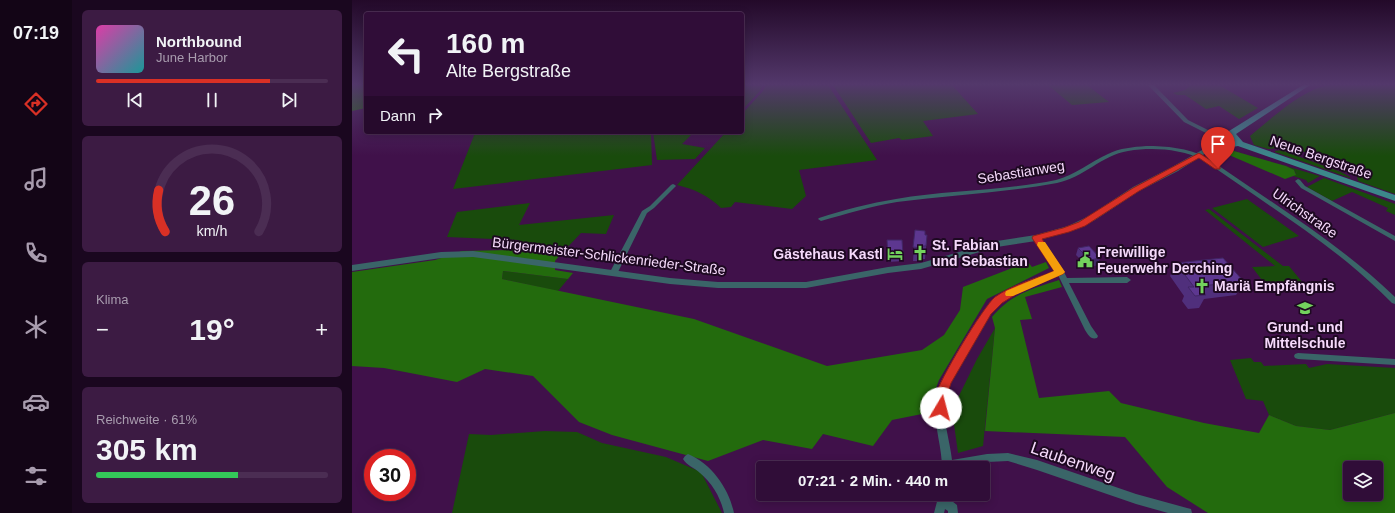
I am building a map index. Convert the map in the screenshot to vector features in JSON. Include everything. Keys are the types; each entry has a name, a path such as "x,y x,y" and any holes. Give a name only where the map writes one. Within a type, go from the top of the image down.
{"main road":[{"path":"1230,134 1268,109"},
{"path":"1218,143 1211,138 1212,134 1219,132 1230,134 1238,139 1238,144"},
{"name":"Neue Bergstraße","path":"1218,143 1229,145 1238,144 1395,198"}],"street":[{"path":"1174,109 1186,121 1212,134"},
{"name":"Bürgermeister-Schlickenrieder-Straße","path":"352,268 440,255 473,254 614,272 670,281 718,285 806,285 888,270 921,266 997,244 1036,238 1066,230 1082,224 1136,189 1218,143"},
{"name":"Sebastianweg","path":"821,219 906,199 1028,186 1067,179 1112,155 1127,149 1171,148 1199,155"},
{"name":"Ulrichstraße","path":"1199,155 1341,254 1394,299"},
{"name":"Ulrichstraße","path":"1298,181 1303,187 1395,239"},
{"path":"614,272 644,212 673,186"},
{"path":"1036,238 1060,272 1088,328 1094,336"},
{"path":"946,461 941,420 941,396 946,382 971,338 988,312 998,300 1014,291 1060,272"},
{"path":"1065,281 1128,280"},
{"path":"1298,356 1395,362"},
{"name":"Laubenweg","path":"974,461 987,458 1008,457 1037,465 1136,500 1187,513"},
{"path":"688,459 705,471 716,484 728,507 729,513"},
{"path":"940,513 943,501"},
{"path":"947,501 953,509 953,513"}],"green space":[{"path":"747,109 844,109 877,160 799,170 806,196 792,209 735,202 731,207 721,208 701,194 677,185 724,134 744,134 744,112"},
{"path":"849,109 973,109 978,114 923,121 933,136 902,140 899,138 871,143"},
{"path":"1224,109 1256,109 1239,119"},
{"path":"1283,109 1395,109 1395,194 1358,181 1357,176 1352,173 1352,169 1299,150 1280,148 1268,149 1254,145 1250,136"},
{"path":"475,134 651,134 652,165 453,189"},
{"path":"653,134 692,134 682,144 705,148 695,159 657,160"},
{"path":"1231,150 1268,161 1234,151 1219,152"},
{"path":"1281,150 1341,172 1350,178 1275,152"},
{"path":"1234,151 1286,166 1294,170 1296,175 1285,179 1222,152"},
{"path":"1286,166 1320,176 1308,183 1306,180 1293,176 1296,174 1294,170"},
{"path":"1324,178 1395,204 1395,215 1386,211 1388,208 1352,192 1332,201 1307,187"},
{"path":"1247,199 1299,236 1263,247 1212,208"},
{"path":"530,203 519,225 614,215 606,234 581,233 561,254 512,250 519,240 447,237 457,212"},
{"path":"1209,209 1283,266 1289,266 1303,283 1289,283 1290,288 1283,288 1278,284 1265,284 1252,267 1275,266 1205,210"},
{"path":"512,250 561,254 555,261 555,270 573,273 568,279 503,271 502,279 694,319 827,366 922,350 944,335 960,310 963,287 1028,262 1032,267 1046,262 1049,268 987,299 939,380 935,391 932,391 932,412 892,420 873,446 823,434 812,449 763,440 708,461 612,435 579,422 533,376 485,369 457,382 384,368 352,366 352,272 435,260 462,251"},
{"path":"503,271 568,279 558,291 502,279"},
{"path":"1059,280 1062,287 1025,297 1032,319 1020,320 1039,398 1109,391 1121,403 1204,423 1259,433 1269,415 1296,426 1330,430 1395,413 1395,513 1208,513 1167,487 1125,437 985,431 995,328 992,317 999,309 1014,298"},
{"path":"995,328 983,446 958,453 952,410 977,359"},
{"path":"1251,358 1254,362 1261,362 1264,366 1306,364 1309,368 1327,364 1395,368 1395,413 1330,430 1296,426 1269,415 1263,401 1246,399 1230,360"},
{"path":"545,431 577,432 602,443 666,457 701,472 722,513 452,513 469,434 491,435"}],"building":[{"path":"915,230 925,231 925,235 927,235 926,246 923,246 922,248 913,247"},
{"path":"887,240 902,240 903,255 888,255"},
{"path":"1089,246 1100,258 1090,260 1078,248"},
{"path":"1223,258 1244,282 1199,286 1206,295 1195,296 1188,287 1194,287 1176,263"}],"slow traffic":[{"path":"1010,294 1060,272 1041,245"}],"place":[{"name":"St. Fabian und Sebastian","path":"920,253"},
{"name":"Gästehaus Kastl","path":"895,254"},
{"name":"Freiwillige Feuerwehr Derching","path":"1085,260"},
{"name":"Mariä Empfängnis","path":"1202,286"},
{"name":"Grund- und Mittelschule","path":"1305,308"}],"route":[{"path":"941,408 941,396 946,382 971,338 988,312 998,300 1014,291 1060,272 1036,238 1082,224 1136,189 1199,155 1218,168"}]}
